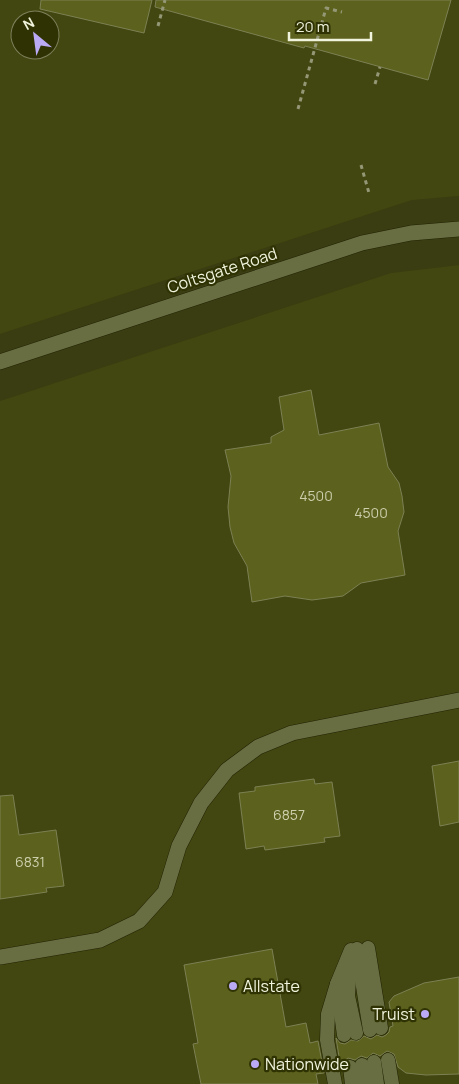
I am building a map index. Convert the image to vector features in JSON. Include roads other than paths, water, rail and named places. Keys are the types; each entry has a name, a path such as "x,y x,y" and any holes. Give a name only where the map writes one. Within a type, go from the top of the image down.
{"street":[{"name":"Coltsgate Road","path":"0,362 362,243 411,233 459,229"},
{"path":"0,957 100,940 139,921 164,892 178,846 201,803 227,770 258,747 292,733 459,700"}],"lane":[{"path":"335,1084 327,1040 328,1014 337,984 358,949"},
{"path":"358,949 348,996 362,1032"},
{"path":"358,949 362,1032"},
{"path":"337,984 362,1032"},
{"path":"352,1084 369,1064"},
{"path":"364,1084 369,1064"},
{"path":"369,1064 377,1084"},
{"path":"369,1064 392,1084"}],"place":[{"name":"Allstate","path":"233,986"},
{"name":"Truist","path":"425,1014"},
{"name":"Nationwide","path":"255,1064"}]}
